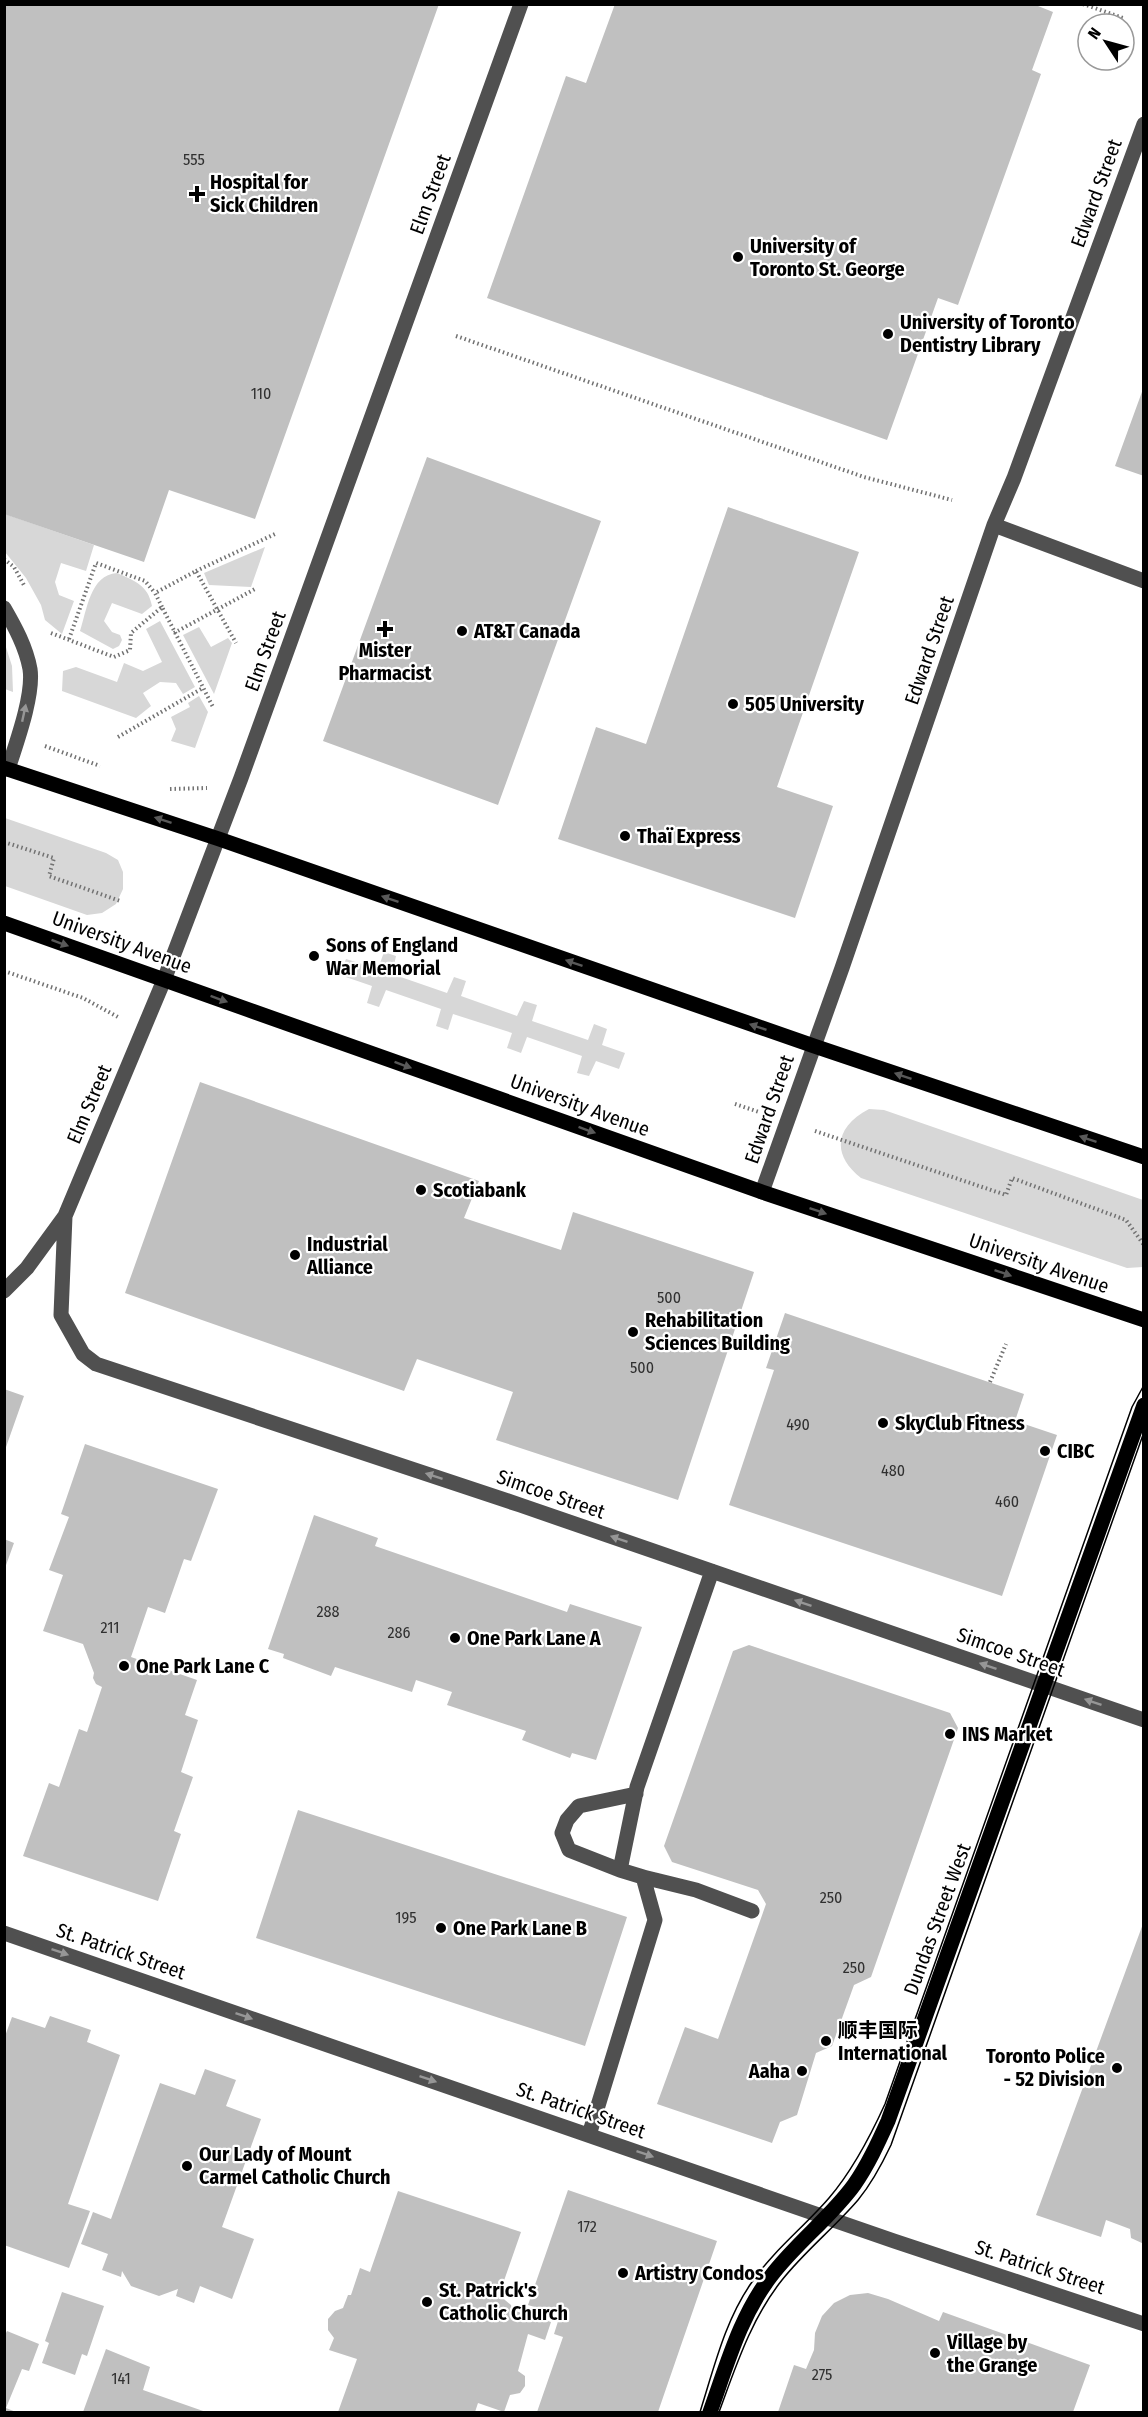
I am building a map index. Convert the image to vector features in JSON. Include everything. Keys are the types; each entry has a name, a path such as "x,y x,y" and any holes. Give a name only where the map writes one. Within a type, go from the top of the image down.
{"main road":[{"path":"6,768 1143,1157"},
{"name":"University Avenue","path":"4,923 762,1192 1143,1320"},
{"name":"Dundas Street West","path":"710,2412 749,2308 770,2276 844,2197 872,2157 888,2121 1143,1406"}],"street":[{"name":"Elm Street","path":"4,1291 27,1268 65,1216 164,980 219,839 521,4"},
{"name":"Edward Street","path":"762,1192 994,525 1014,478 1143,124"},
{"path":"994,525 1143,581"},
{"path":"4,608 18,633 30,670 26,710 6,768"},
{"name":"Simcoe Street","path":"65,1216 61,1315 83,1354 96,1364 712,1571 1143,1720"},
{"path":"621,1870 636,1794 712,1571"},
{"path":"636,1794 579,1806 567,1820 562,1833 569,1850 621,1870 696,1890 752,1911"},
{"path":"589,2135 655,1920 643,1877"},
{"name":"St. Patrick Street","path":"4,1933 1143,2324"}],"path":[{"path":"1083,4 1106,12"},
{"path":"456,336 864,477 952,500"},
{"path":"154,593 275,534"},
{"path":"69,639 96,563 145,581 162,607 213,707"},
{"path":"196,571 236,643"},
{"path":"174,633 255,589"},
{"path":"46,631 114,657 130,650 131,633 162,607"},
{"path":"118,737 203,687"},
{"path":"4,842 54,858 49,876 120,901"},
{"path":"4,971 83,998"},
{"path":"735,1104 1006,1195 1012,1178 1126,1220 1143,1245"},
{"path":"990,1382 1006,1344"}],"shaded area":[{"path":"5,514 94,545 86,571 61,563 55,582 59,595 74,601 62,634 45,620 41,605 26,578 5,552"},
{"path":"265,547 251,587 209,585 204,573"},
{"path":"117,573 144,588 152,606 142,614 112,603 104,621 112,632 120,635 122,640 119,646 113,649 80,631 95,587 108,575"},
{"path":"160,621 195,687 183,694 176,683 160,682 143,693 151,706 136,718 62,691 63,671 76,667 117,682 124,663 143,671 162,662 146,629"},
{"path":"199,627 211,647 228,638 232,643 214,694 183,635"},
{"path":"4,641 12,666 13,692 5,689"},
{"path":"199,696 208,712 195,748 171,741 176,729 171,717 190,707 188,703"},
{"path":"5,818 106,853 118,860 123,872 123,889 116,904 102,913 87,915 5,886"},
{"path":"384,952 396,956 392,974 447,993 454,977 466,981 461,996 517,1016 524,1001 537,1005 532,1021 588,1040 594,1024 607,1029 602,1045 625,1053 619,1069 596,1061 589,1076 577,1073 582,1056 527,1037 521,1053 507,1048 512,1033 453,1014 448,1030 436,1026 441,1009 386,990 379,1007 367,1003 372,986 340,975 346,959 378,969"},
{"path":"869,1109 884,1110 1143,1200 1143,1267 1127,1268 861,1178 845,1160 841,1150 841,1141 849,1124"}],"building":[{"name":"Hospital for Sick Children","path":"4,4 439,4 255,519 169,490 144,562 4,514"},
{"name":"University of Toronto St. George","path":"615,4 1033,4 1053,12 1032,70 1041,74 958,305 938,298 887,440 487,298 566,76 586,83"},
{"path":"1144,389 1144,476 1115,466"},
{"name":"AT&T Canada","path":"427,457 601,521 498,805 323,741"},
{"name":"505 University","path":"728,507 859,552 777,787 833,806 795,918 558,839 596,727 646,744"},
{"path":"200,1082 479,1181 464,1218 561,1250 573,1212 754,1272 678,1500 496,1440 513,1392 417,1359 404,1391 125,1293"},
{"path":"785,1313 1024,1394 1015,1421 1057,1435 1002,1596 729,1505 774,1370 766,1368"},
{"path":"4,1389 24,1396 5,1450 4,1450"},
{"name":"One Park Lane C","path":"85,1444 218,1489 191,1561 184,1559 165,1613 148,1607 131,1657 197,1680 185,1715 198,1720 181,1772 193,1777 174,1831 181,1834 158,1901 23,1856 49,1783 59,1787 79,1729 87,1732 102,1687 96,1684 93,1678 94,1673 83,1644 43,1631 63,1575 49,1570 69,1517 61,1514"},
{"name":"One Park Lane A","path":"314,1515 378,1538 375,1546 567,1612 570,1604 642,1627 596,1760 572,1753 570,1758 522,1740 526,1731 447,1705 452,1692 416,1680 412,1692 335,1667 331,1676 283,1658 284,1654 268,1649"},
{"path":"4,1539 14,1543 5,1568 4,1568"},
{"path":"749,1645 950,1713 958,1728 871,1977 854,1985 832,2046 816,2053 797,2115 780,2122 772,2143 657,2104 685,2027 718,2039 766,1904 758,1890 672,1862 664,1846 733,1651"},
{"name":"One Park Lane B","path":"298,1810 627,1917 585,2046 256,1938"},
{"name":"Toronto Police - 52 Division","path":"1144,1921 1144,2244 1131,2238 1130,2229 1106,2220 1101,2237 1036,2215"},
{"path":"50,2016 91,2030 87,2042 120,2055 68,2204 90,2211 69,2268 4,2245 4,2039 12,2017 45,2028"},
{"name":"Our Lady of Mount Carmel Catholic Church","path":"205,2069 236,2080 226,2106 261,2119 222,2227 254,2239 232,2299 200,2286 194,2303 176,2296 178,2289 159,2296 131,2286 122,2271 121,2277 102,2270 108,2254 81,2244 93,2212 111,2219 160,2083 195,2095"},
{"name":"Artistry Condos","path":"568,2190 717,2241 658,2412 537,2412 563,2337 554,2334 560,2315 528,2305"},
{"name":"St. Patrick's Catholic Church","path":"398,2191 521,2232 499,2295 511,2305 512,2310 551,2322 545,2340 528,2334 518,2371 525,2376 525,2386 520,2393 510,2395 504,2412 478,2403 475,2412 338,2412 357,2359 329,2350 334,2338 328,2330 328,2319 335,2311 343,2308 348,2295 351,2295 360,2268 370,2272"},
{"path":"62,2292 104,2306 87,2356 82,2354 75,2375 42,2363 49,2343 45,2341"},
{"name":"Village by the Grange","path":"868,2293 939,2321 943,2312 1090,2365 1073,2412 778,2412 794,2365 806,2369 814,2350 815,2333 822,2316 834,2303 850,2295"},
{"path":"7,2331 39,2344 29,2371 22,2369 6,2408 16,2412 4,2412 4,2337"},
{"path":"106,2349 150,2367 143,2390 206,2412 83,2412"}],"tram line":[{"path":"700,2412 727,2328 752,2282 770,2259 838,2187 860,2153 885,2104 1132,1407 1144,1385"},
{"path":"719,2412 745,2343 771,2295 791,2269 858,2200 868,2187 891,2145 1144,1432"}],"place":[{"name":"Hospital for Sick Children","path":"197,194"},
{"name":"University of Toronto St. George","path":"738,257"},
{"name":"University of Toronto Dentistry Library","path":"888,334"},
{"name":"Mister Pharmacist","path":"385,629"},
{"name":"AT&T Canada","path":"462,631"},
{"name":"505 University","path":"733,704"},
{"name":"Thaï Express","path":"625,836"},
{"name":"Sons of England War Memorial","path":"314,956"},
{"name":"Scotiabank","path":"421,1190"},
{"name":"Industrial Alliance","path":"295,1255"},
{"name":"Rehabilitation Sciences Building","path":"633,1332"},
{"name":"SkyClub Fitness","path":"883,1423"},
{"name":"CIBC","path":"1045,1451"},
{"name":"One Park Lane A","path":"455,1638"},
{"name":"One Park Lane C","path":"124,1666"},
{"name":"INS Market","path":"950,1734"},
{"name":"One Park Lane B","path":"441,1928"},
{"name":"顺丰国际 International","path":"826,2041"},
{"name":"Toronto Police - 52 Division","path":"1117,2068"},
{"name":"Aaha","path":"802,2071"},
{"name":"Our Lady of Mount Carmel Catholic Church","path":"187,2166"},
{"name":"Artistry Condos","path":"623,2273"},
{"name":"St. Patrick's Catholic Church","path":"427,2302"},
{"name":"Village by the Grange","path":"935,2353"}]}
